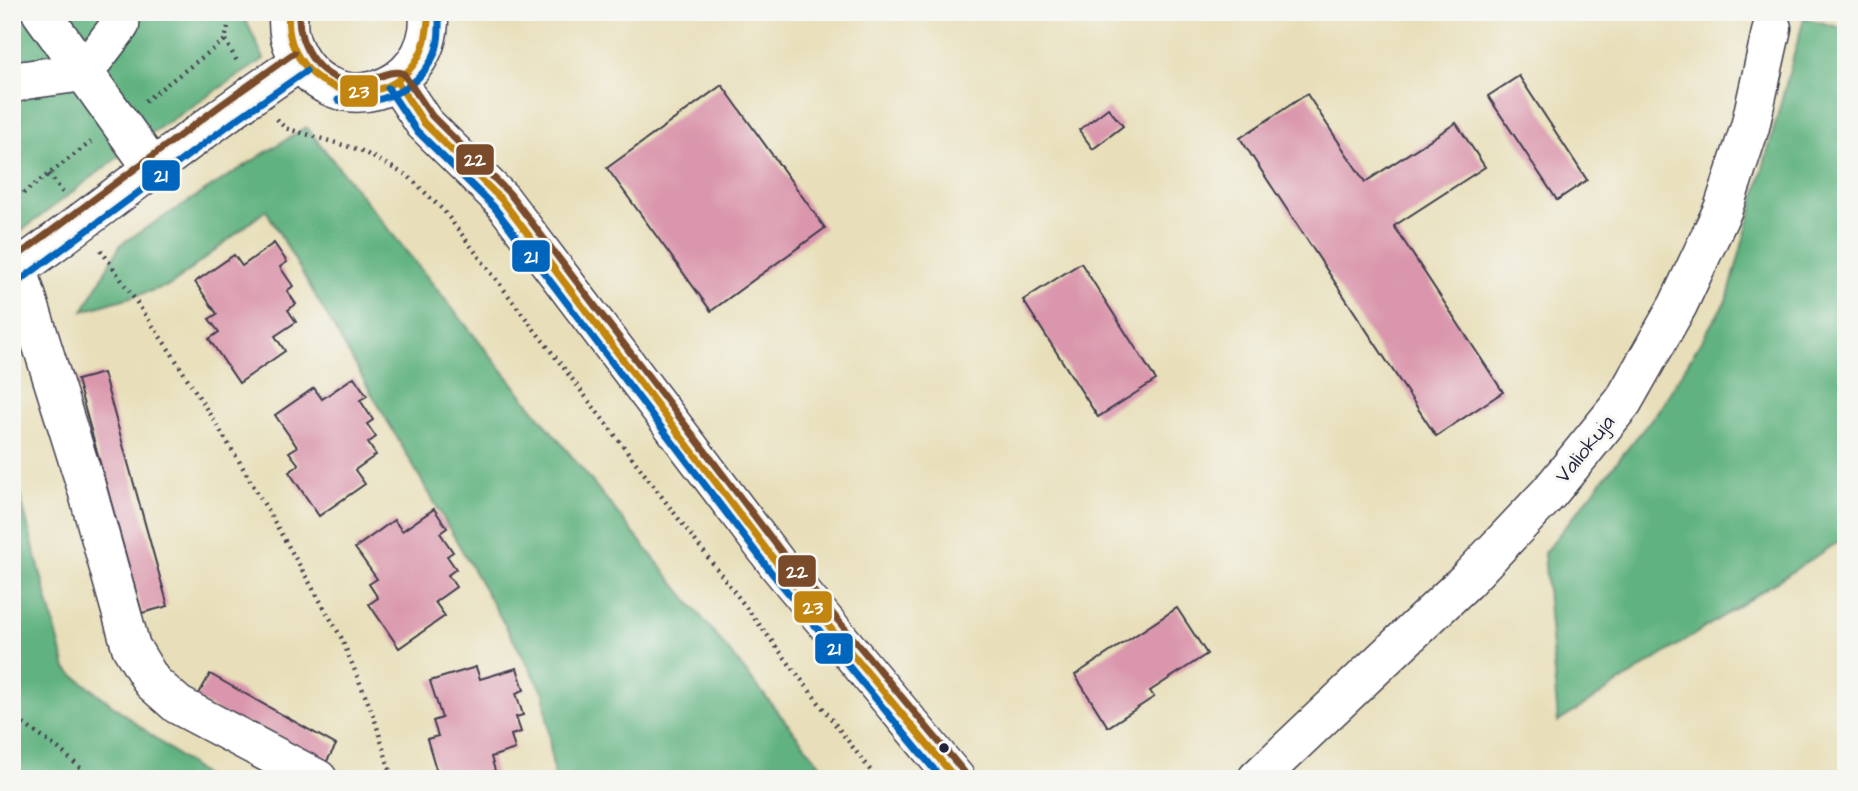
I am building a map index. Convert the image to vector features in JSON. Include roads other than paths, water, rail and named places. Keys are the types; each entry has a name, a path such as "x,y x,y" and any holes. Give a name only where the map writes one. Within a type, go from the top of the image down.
{"street":[{"path":"40,12 153,169"},
{"path":"12,84 84,72 120,25 121,12"},
{"path":"289,12 290,41 300,62 319,81 344,92 371,92 397,82 413,68 424,50 430,29 429,12"},
{"name":"Valiokuja","path":"1257,779 1466,581 1549,493 1623,402 1678,305 1723,209 1750,127 1772,27"},
{"path":"300,62 255,92 83,223 15,271 86,486 131,648 152,682 178,705 318,779"},
{"path":"397,82 424,123 502,200 779,566 956,779"}]}
